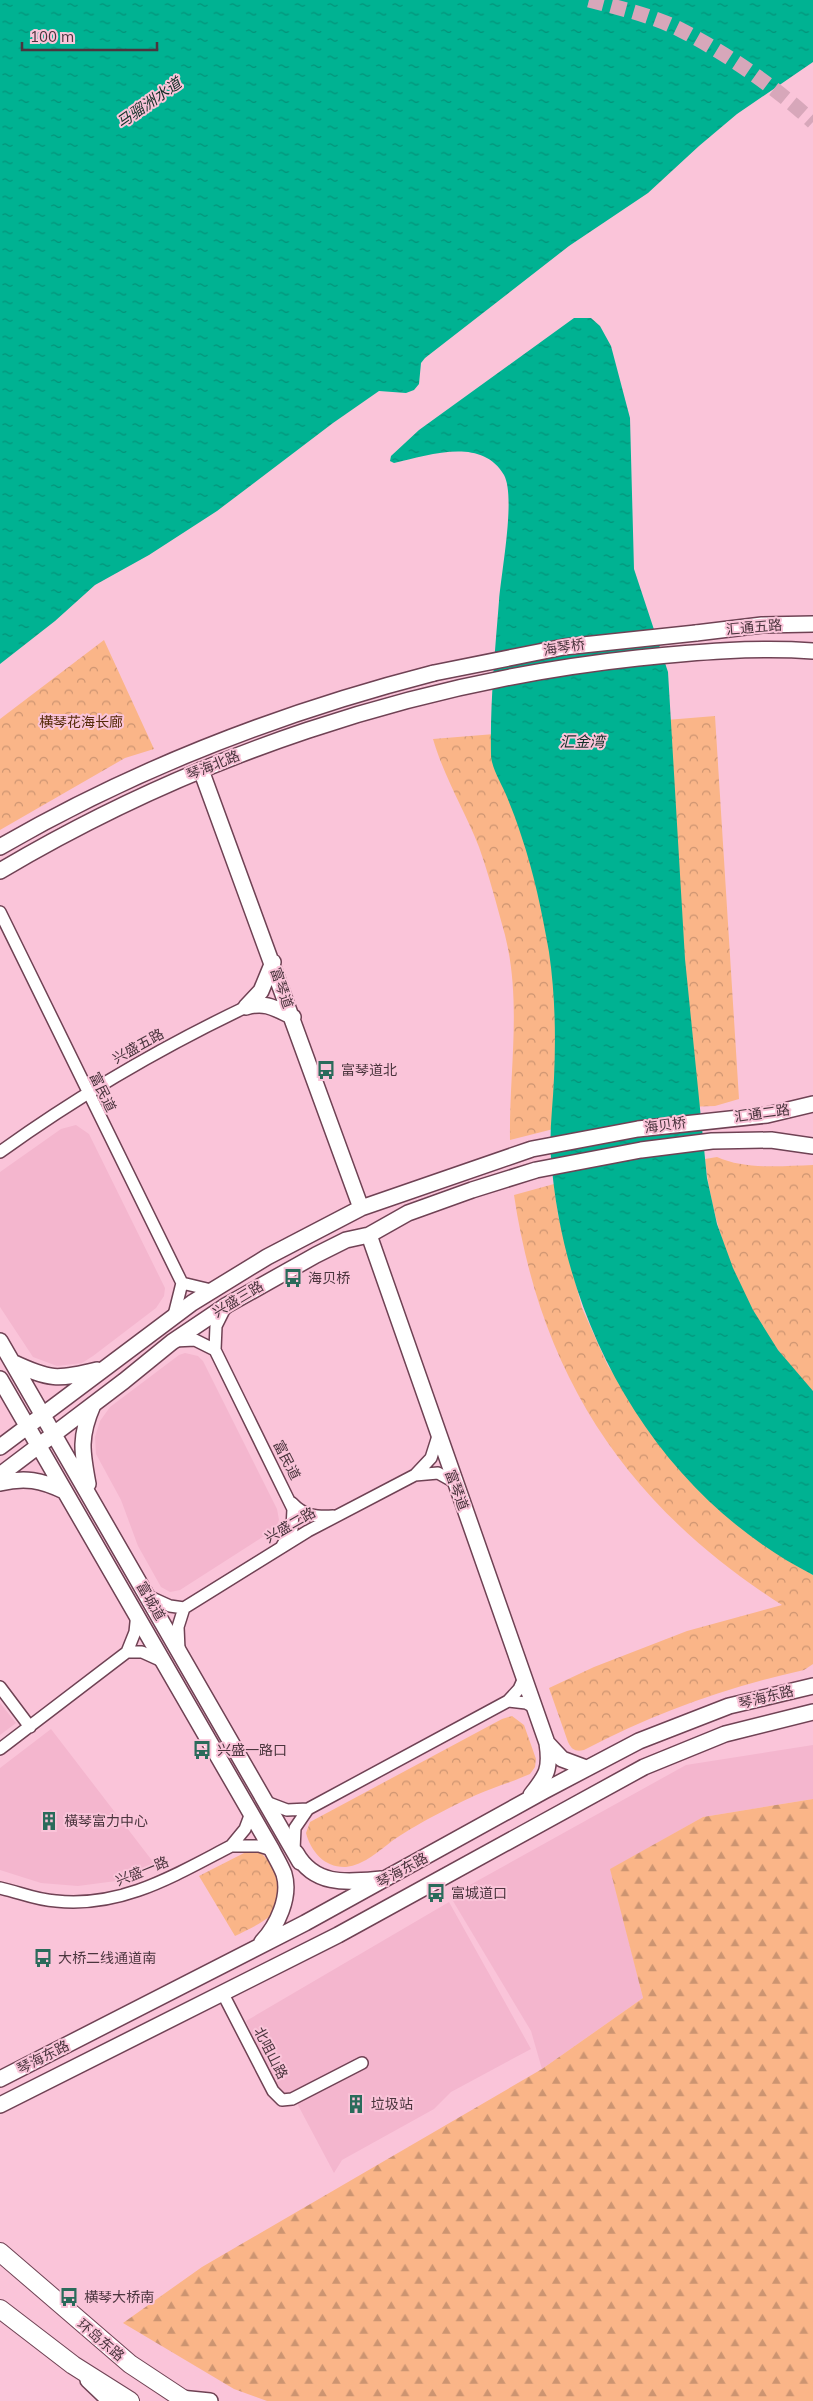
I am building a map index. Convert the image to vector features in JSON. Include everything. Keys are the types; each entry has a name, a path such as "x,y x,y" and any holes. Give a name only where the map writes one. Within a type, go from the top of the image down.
{"main road":[{"name":"环岛东路","path":"0,2252 130,2364 183,2400"},
{"path":"0,2309 73,2365 130,2401"}],"street":[{"name":"汇通五路","path":"696,633 762,625 813,624"},
{"name":"海琴桥","path":"434,672 564,647 696,633"},
{"name":"汇通五路","path":"697,653 752,650 813,652"},
{"name":"海琴桥","path":"439,692 567,667 697,653"},
{"name":"琴海北路","path":"0,847 91,798 194,751 330,702 434,672"},
{"name":"琴海北路","path":"1,873 93,820 202,770 319,726 439,692"},
{"name":"富琴道","path":"202,770 361,1208 372,1215 374,1220 374,1228 369,1235 547,1743"},
{"name":"富民道","path":"0,912 87,1093 182,1283"},
{"path":"246,1007 261,991 273,962"},
{"path":"246,1007 258,1004 270,1005 293,1017"},
{"name":"兴盛五路","path":"0,1152 87,1093 172,1044 246,1007"},
{"name":"汇通二路","path":"710,1120 767,1115 813,1104"},
{"name":"海贝桥","path":"532,1149 629,1130 710,1120"},
{"name":"汇通二路","path":"712,1140 771,1140 813,1146"},
{"name":"海贝桥","path":"536,1170 642,1150 712,1140"},
{"name":"兴盛三路","path":"0,1447 174,1315 211,1290 267,1257 361,1208 532,1149"},
{"name":"兴盛三路","path":"0,1474 94,1404 172,1342 227,1304 346,1240 369,1235 416,1210 536,1170"},
{"path":"174,1315 182,1283 211,1290"},
{"path":"172,1342 195,1340 215,1350 216,1326 227,1304"},
{"name":"富城道","path":"0,1341 297,1857"},
{"name":"富民道","path":"215,1350 292,1503 297,1509 312,1516 336,1516"},
{"path":"12,1362 39,1375 52,1378 66,1378 103,1369"},
{"name":"富城道","path":"0,1379 137,1613 272,1850 284,1875 285,1895 280,1912 272,1928 257,1947"},
{"path":"90,1496 81,1443 84,1426 94,1404"},
{"name":"兴盛二路","path":"184,1608 280,1548 336,1516 415,1475 431,1458 438,1436"},
{"name":"兴盛二路","path":"415,1475 438,1473 454,1482"},
{"path":"0,1483 31,1479 45,1482 64,1491"},
{"name":"富民道","path":"280,1548 293,1523 292,1503"},
{"path":"148,1596 170,1606 184,1608 178,1626 180,1652"},
{"path":"0,1749 127,1652 135,1632 137,1613"},
{"path":"127,1652 142,1652 164,1662"},
{"path":"266,1802 287,1810 308,1808 508,1701 519,1689 524,1678"},
{"path":"792,1690 813,1678"},
{"name":"琴海东路","path":"0,2079 257,1947 586,1768 683,1722 729,1706 813,1686"},
{"path":"0,1687 30,1727"},
{"path":"775,1694 782,1694 787,1697 790,1703 790,1710 781,1718"},
{"path":"508,1701 526,1703 534,1707"},
{"name":"琴海东路","path":"0,2105 338,1935 644,1767 725,1734 812,1711"},
{"path":"547,1743 562,1759 586,1768"},
{"path":"527,1800 548,1771 547,1743"},
{"path":"308,1808 295,1828 297,1857 315,1875 334,1882 385,1879"},
{"path":"231,1846 245,1828 250,1813"},
{"path":"231,1846 260,1846 272,1850"},
{"name":"兴盛一路","path":"0,1888 55,1901 85,1902 115,1898 158,1884 231,1846"},
{"name":"北咀山路","path":"222,1992 274,2091 282,2100 292,2099 362,2063"},
{"path":"73,2365 110,2401"},
{"path":"183,2400 210,2401"}],"shaded area":[{"path":"76,1125 89,1134 165,1288 164,1296 156,1308 93,1356 82,1363 57,1366 33,1357 0,1307 0,1172 61,1129"},
{"path":"185,1353 198,1356 203,1361 277,1509 279,1520 269,1533 180,1590 170,1592 161,1587 138,1546 121,1500 96,1454 95,1437 100,1421 110,1407 179,1355"},
{"path":"0,1703 16,1723 0,1735"},
{"name":"橫琴富力中心","path":"51,1729 157,1867 116,1881 78,1886 41,1883 0,1870 0,1768"},
{"path":"813,1745 813,1799 703,1817 611,1869 643,1998 542,2069 531,2031 450,1896 686,1765"},
{"path":"449,1902 531,2049 451,2092 434,2109 342,2160 334,2173 291,2092 281,2096 246,2021"}],"green space":[{"name":"横琴花海长廊","path":"104,640 154,749 125,758 0,830 0,719"},
{"path":"715,716 739,1099 715,1106 657,1108 577,1123 510,1140 514,1012 510,961 505,935 479,847 443,767 433,739"},
{"path":"717,1157 752,1166 813,1165 813,1391 791,1367 754,1313 727,1254 717,1222 705,1159"},
{"path":"554,1184 558,1215 582,1308 608,1366 702,1493 750,1535 813,1575 813,1664 804,1670 747,1684 691,1702 579,1751 573,1749 568,1742 549,1688 594,1667 687,1631 782,1605 727,1566 679,1525 636,1480 600,1431 570,1379 545,1322 527,1261 514,1195"},
{"path":"512,1716 524,1725 536,1759 535,1767 530,1774 444,1810 401,1835 359,1864 338,1867 325,1862 315,1852 306,1833 310,1822 502,1719"},
{"path":"813,1799 813,2401 267,2401 234,2389 123,2323 202,2267 542,2069 643,1998 610,1869 703,1817"},
{"path":"259,1851 275,1872 280,1889 280,1898 277,1906 268,1918 235,1936 199,1876 246,1852"}],"water":[{"name":"马骝洲水道","path":"0,0 813,0 813,62 737,114 648,193 569,246 425,358 421,363 419,384 414,390 406,393 379,391 333,423 217,511 149,555 95,585 55,621 0,664"},
{"name":"汇金湾","path":"574,318 591,318 600,326 611,346 630,418 634,569 668,672 685,959 707,1178 717,1224 733,1268 753,1310 778,1350 813,1391 813,1575 757,1541 708,1500 665,1453 628,1401 598,1344 575,1284 560,1222 551,1158 550,1138 555,1030 553,983 549,952 526,849 491,759 494,658 507,536 509,500 507,486 504,475 494,463 482,456 468,452 438,453 394,463 390,461 391,456 419,430"}],"tunnel":[{"path":"589,0 634,12 677,28 731,59 798,108 813,122"}],"place":[{"name":"富琴道北","path":"326,1070"},
{"name":"海贝桥","path":"293,1278"},
{"name":"兴盛一路口","path":"202,1750"},
{"name":"橫琴富力中心","path":"49,1821"},
{"name":"富城道口","path":"436,1893"},
{"name":"大桥二线通道南","path":"43,1958"},
{"name":"垃圾站","path":"356,2104"},
{"name":"横琴大桥南","path":"69,2297"}]}
